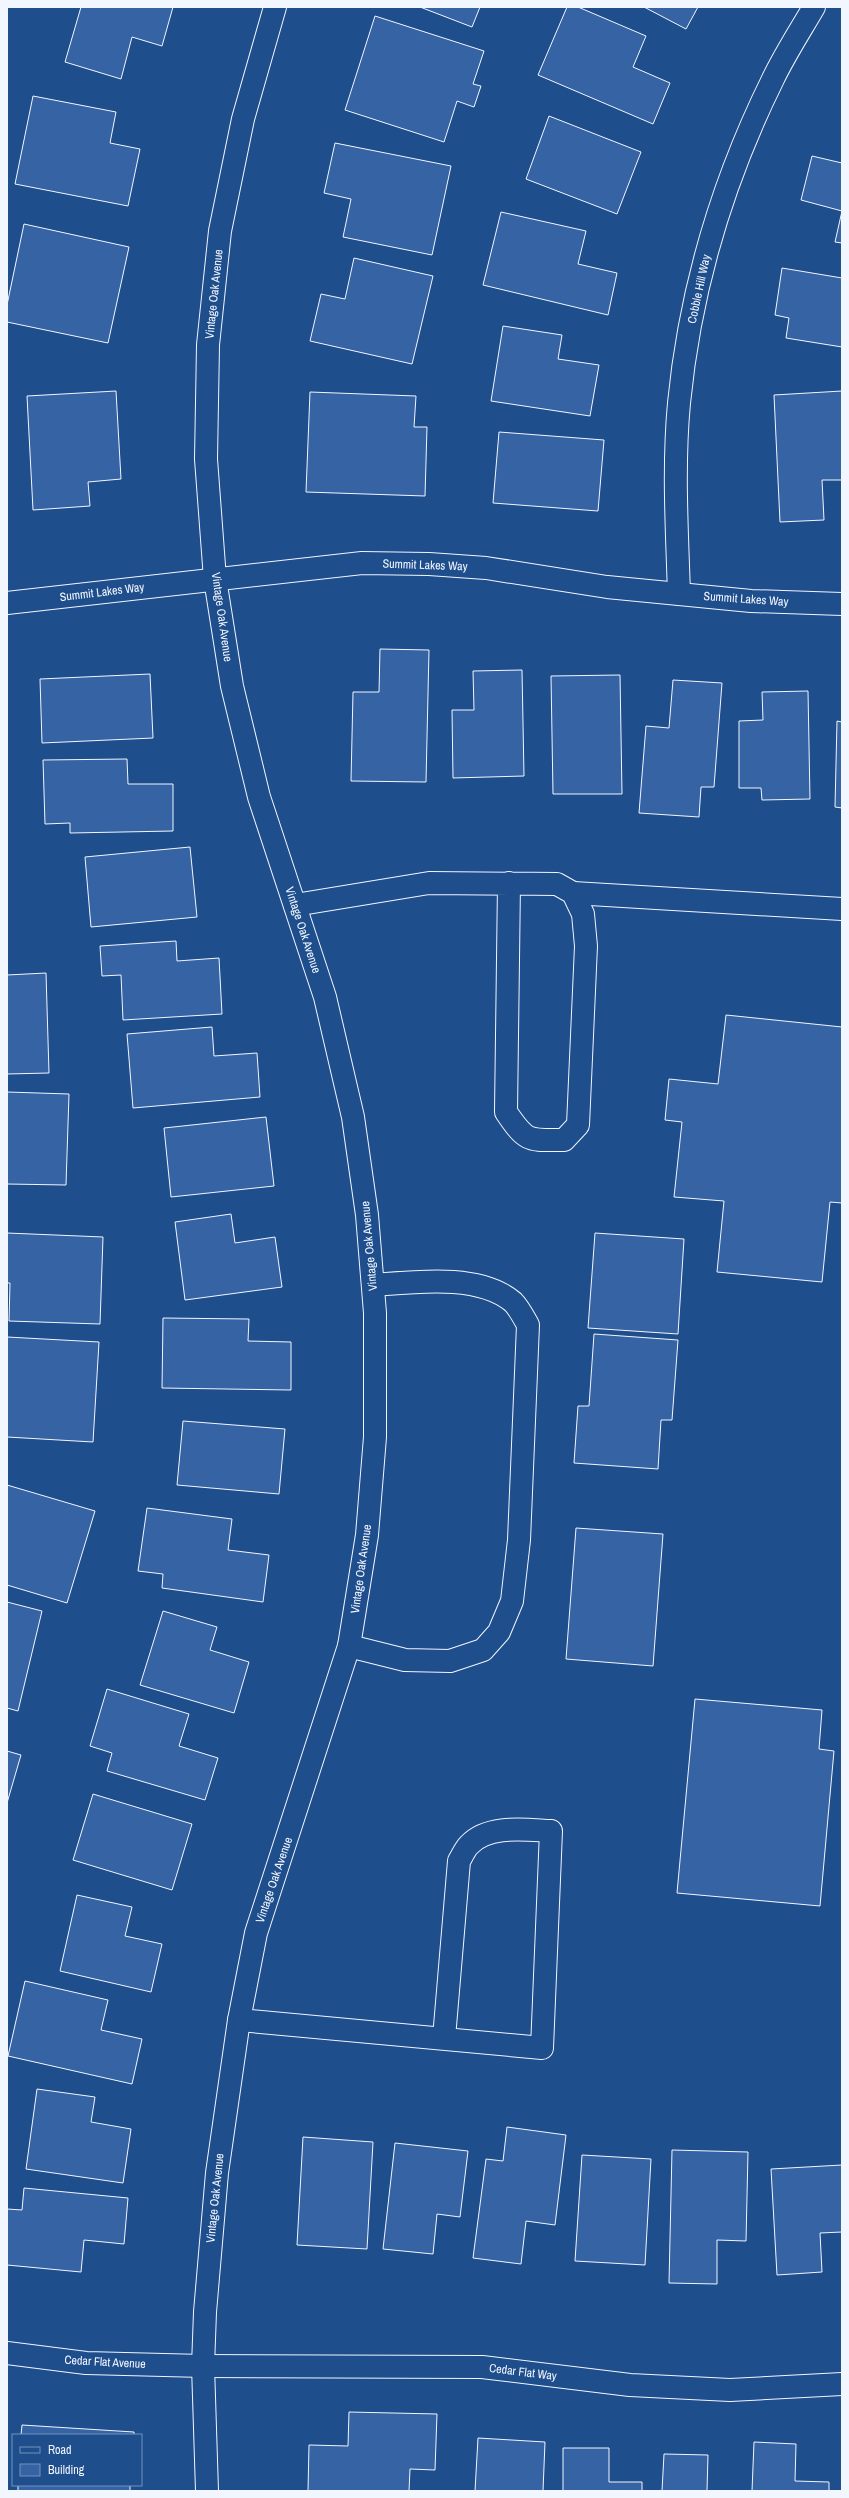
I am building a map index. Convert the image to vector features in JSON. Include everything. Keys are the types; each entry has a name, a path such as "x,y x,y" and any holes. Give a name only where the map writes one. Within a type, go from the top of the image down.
{"street":[{"name":"Vintage Oak Avenue","path":"207,2491 203,2366 205,2312 217,2173 239,2020 256,1933 349,1646 367,1535 375,1437 375,1313 367,1215 353,1116 325,997 259,797 237,708 215,579 206,460 208,345 220,231 243,119 275,7"},
{"name":"Cobble Hill Way","path":"679,594 676,481 680,403 693,311 711,236 736,162 773,78 814,7"},
{"name":"Summit Lakes Way","path":"7,603 362,563 429,564 486,568 607,587 751,601 842,604"},
{"path":"295,905 429,883 510,883 557,884 573,893 842,909"},
{"path":"510,883 506,1112 519,1131 530,1140 564,1140 578,1125 586,946 583,914 573,893"},
{"path":"349,1646 405,1660 450,1661 482,1650 499,1632 512,1601 519,1540 528,1325 513,1302 486,1288 440,1280 373,1285"},
{"path":"239,2020 542,2048 551,1831 512,1830 481,1837 470,1844 459,1861 444,2038"},
{"name":"Cedar Flat Avenue","path":"7,2353 86,2363 203,2366"},
{"name":"Cedar Flat Way","path":"203,2366 482,2367 630,2385 730,2390 842,2384"}],"building":[{"path":"81,7 173,7 162,46 132,37 121,79 65,62"},
{"path":"420,7 480,7 472,27"},
{"path":"567,7 578,7 646,36 633,67 670,83 653,124 538,75"},
{"path":"644,7 698,7 686,29"},
{"path":"375,16 484,51 473,84 481,86 474,107 457,101 444,142 345,110"},
{"path":"33,96 116,112 110,143 140,149 128,206 15,184"},
{"path":"549,116 641,152 617,214 526,179"},
{"path":"335,143 451,166 432,255 343,237 351,199 324,193"},
{"path":"812,156 842,163 842,211 801,200"},
{"path":"842,211 842,243 835,242"},
{"path":"501,212 586,231 578,264 617,273 608,315 483,285"},
{"path":"24,224 129,247 108,343 7,322 7,305"},
{"path":"354,258 433,276 412,364 310,341 321,294 345,299"},
{"path":"782,268 842,278 842,347 786,338 789,318 775,315"},
{"path":"503,326 562,335 558,359 599,365 590,416 491,401"},
{"path":"116,391 121,479 88,482 90,506 33,510 27,396"},
{"path":"842,391 842,480 822,480 824,520 780,522 774,395"},
{"path":"310,392 416,396 414,427 427,427 425,496 306,492"},
{"path":"499,432 604,440 598,511 493,503"},
{"path":"380,649 429,650 426,782 351,781 353,692 379,692"},
{"path":"522,670 524,776 453,778 452,710 474,710 473,671"},
{"path":"150,674 153,738 42,743 40,679"},
{"path":"620,675 622,794 553,794 551,676"},
{"path":"673,680 722,683 714,787 701,787 699,817 639,813 646,726 669,728"},
{"path":"808,691 810,799 762,800 761,788 739,788 739,721 763,720 762,692"},
{"path":"837,721 842,722 842,808 835,807"},
{"path":"127,759 128,784 173,784 173,831 70,833 70,823 45,824 43,760"},
{"path":"190,847 197,917 91,927 85,857"},
{"path":"176,941 177,961 219,958 222,1014 123,1020 121,975 102,976 100,946"},
{"path":"46,973 49,1073 7,1074 7,975"},
{"path":"726,1015 842,1027 842,1203 830,1202 822,1282 717,1272 724,1201 674,1197 682,1122 665,1120 669,1079 718,1084"},
{"path":"212,1027 214,1056 257,1053 260,1097 133,1108 127,1034"},
{"path":"7,1092 69,1094 66,1185 7,1184"},
{"path":"266,1117 274,1186 171,1197 164,1128"},
{"path":"231,1214 235,1243 275,1237 282,1287 185,1300 175,1222"},
{"path":"7,1233 103,1237 100,1324 9,1321 10,1283 7,1283"},
{"path":"595,1233 684,1239 678,1334 588,1328"},
{"path":"163,1318 249,1319 248,1341 291,1342 291,1390 162,1388"},
{"path":"594,1334 678,1340 672,1420 661,1420 658,1469 574,1463 578,1406 589,1406"},
{"path":"7,1337 99,1342 93,1442 7,1437"},
{"path":"183,1421 285,1429 279,1494 177,1485"},
{"path":"7,1485 95,1511 67,1603 7,1585"},
{"path":"147,1508 232,1519 228,1550 269,1555 263,1602 162,1588 163,1574 138,1571"},
{"path":"576,1528 663,1534 653,1666 566,1659"},
{"path":"7,1602 42,1611 18,1711 7,1708"},
{"path":"163,1611 217,1627 210,1650 249,1662 234,1713 140,1685"},
{"path":"107,1689 189,1714 179,1746 218,1758 205,1800 107,1771 112,1753 90,1746"},
{"path":"695,1699 822,1710 819,1749 834,1751 820,1906 677,1893"},
{"path":"7,1751 21,1755 7,1803"},
{"path":"93,1794 192,1824 172,1890 73,1860"},
{"path":"77,1895 132,1907 125,1936 162,1944 151,1992 60,1971"},
{"path":"25,1981 108,2000 101,2030 142,2039 132,2084 8,2056"},
{"path":"37,2089 95,2097 91,2122 131,2129 123,2183 26,2169"},
{"path":"507,2127 566,2135 555,2225 526,2221 521,2264 473,2258 486,2159 503,2161"},
{"path":"303,2137 373,2142 367,2249 297,2245"},
{"path":"395,2143 468,2151 460,2217 437,2214 433,2254 383,2249"},
{"path":"672,2150 748,2152 746,2241 717,2240 717,2284 669,2283"},
{"path":"582,2155 651,2159 645,2265 575,2261"},
{"path":"842,2165 842,2232 820,2233 822,2272 777,2275 771,2169"},
{"path":"24,2188 128,2198 124,2244 84,2240 81,2272 7,2265 7,2209 22,2210"},
{"path":"349,2412 437,2414 435,2470 410,2469 409,2491 308,2491 309,2445 348,2446"},
{"path":"22,2425 134,2432 134,2434 21,2434"},
{"path":"478,2438 545,2442 543,2491 475,2491"},
{"path":"754,2442 796,2444 795,2481 829,2482 829,2491 752,2491"},
{"path":"563,2448 609,2448 609,2482 642,2482 642,2491 563,2491"},
{"path":"664,2454 708,2455 707,2491 662,2491"},
{"path":"18,2486 130,2486 130,2491 18,2491"}]}
